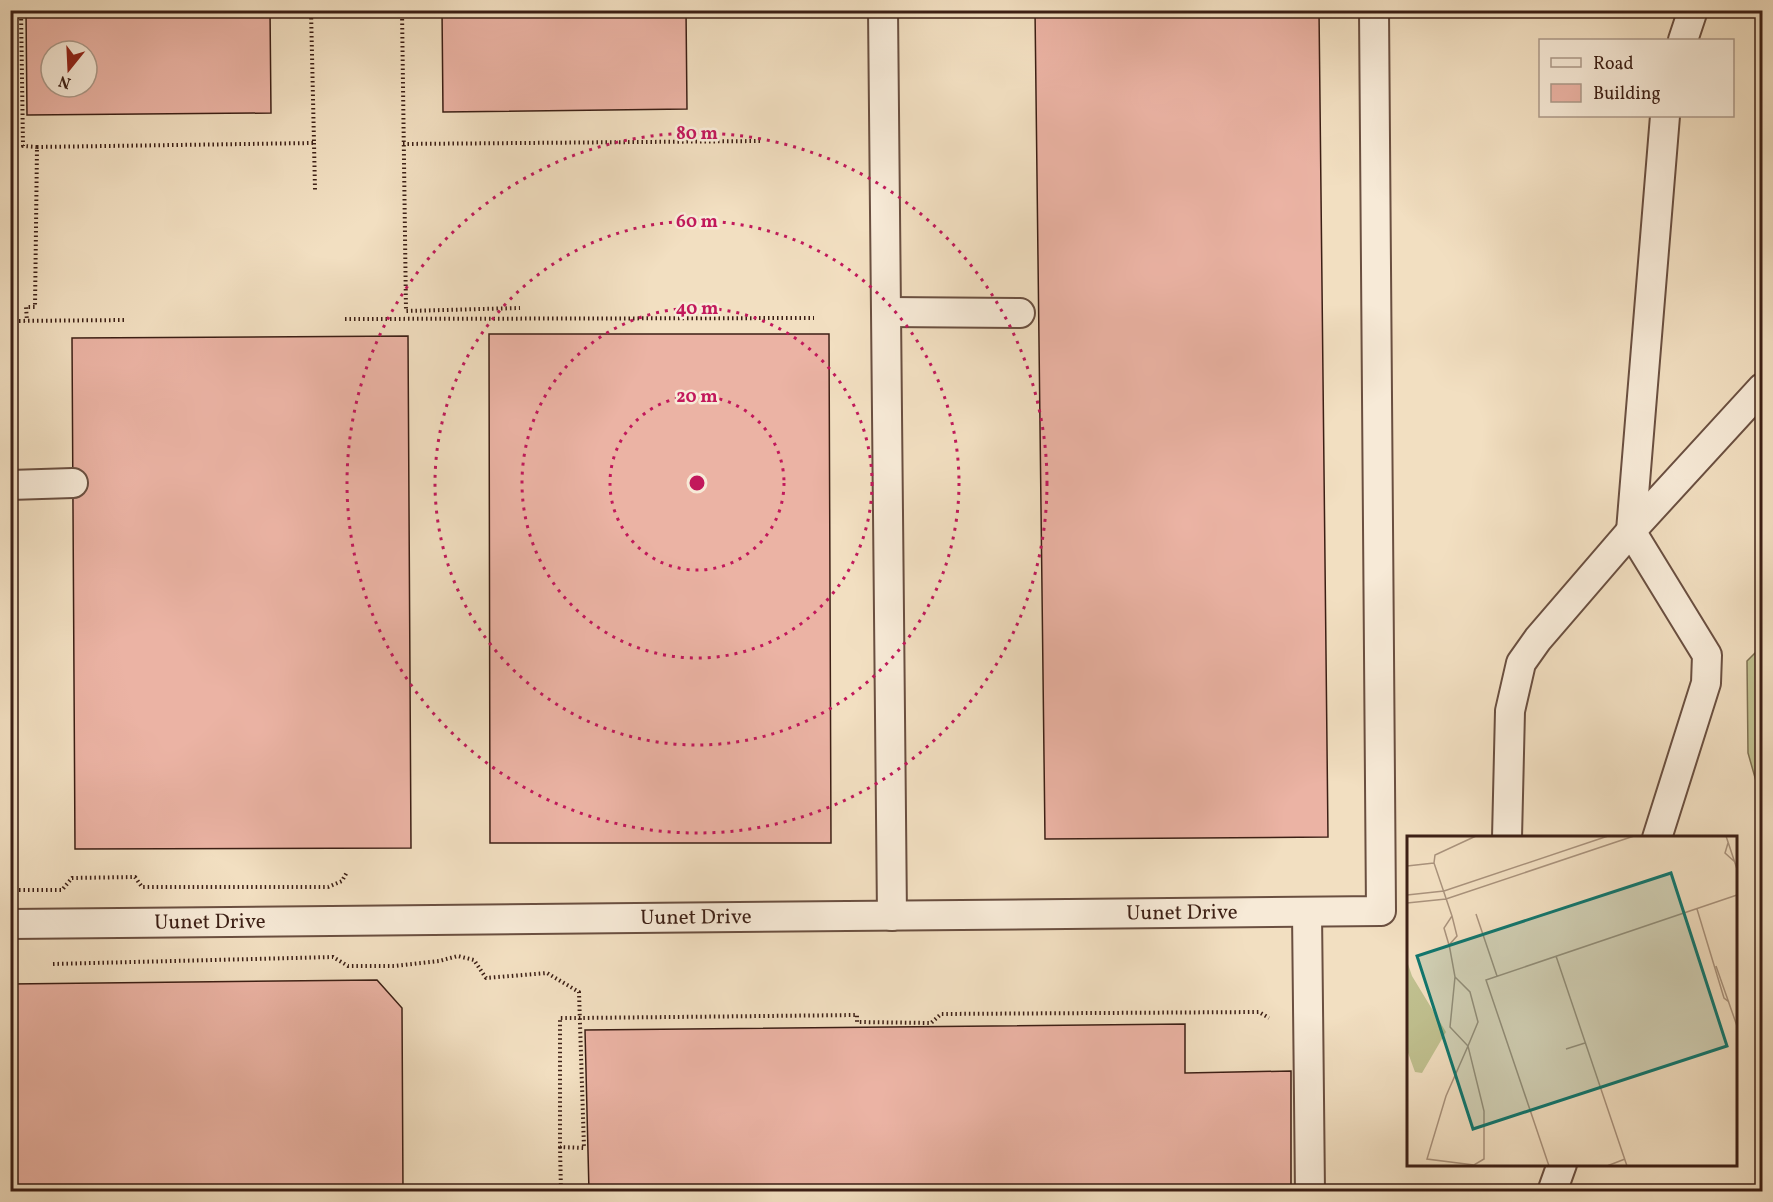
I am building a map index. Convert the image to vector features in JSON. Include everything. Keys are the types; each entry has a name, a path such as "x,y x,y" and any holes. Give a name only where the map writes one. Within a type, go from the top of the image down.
{"street":[{"path":"883,10 892,916"},
{"name":"Uunet Drive","path":"10,924 1381,910 1374,10"},
{"path":"1683,39 1693,10"},
{"path":"1657,836 1706,683 1707,655 1631,531 1665,117"},
{"path":"887,312 1020,313"},
{"path":"1507,836 1510,711 1521,663 1538,639 1631,531 1762,388"},
{"path":"10,485 73,483"},
{"path":"1307,912 1310,1191"},
{"path":"1552,1191 1561,1166"}],"path":[{"path":"21,10 23,146 314,143"},
{"path":"311,10 315,190"},
{"path":"402,10 406,311 517,308 515,319"},
{"path":"403,144 760,141"},
{"path":"27,321 26,307 35,307 37,147"},
{"path":"345,319 814,318"},
{"path":"10,321 124,320"},
{"path":"10,890 62,890 72,878 135,877 142,886 328,887 342,881 347,872"},
{"path":"53,964 333,957 348,966 394,966 439,961 458,956 474,960 486,978 547,973 579,992 584,1148 560,1147"},
{"path":"561,1191 560,1018 857,1015 857,1022 930,1023 941,1014 1259,1012 1269,1018"}],"green space":[{"path":"1762,646 1762,802 1748,753 1747,661"}],"building":[{"path":"26,10 270,10 271,113 27,115"},
{"path":"442,10 686,10 687,109 443,112"},
{"path":"1035,10 1319,10 1328,837 1045,839"},
{"path":"489,334 829,334 831,843 490,843"},
{"path":"408,336 411,848 75,849 72,338"},
{"path":"377,980 402,1008 403,1192 10,1192 10,984"},
{"path":"1185,1024 1185,1073 1291,1071 1291,1192 589,1192 585,1030"}]}
